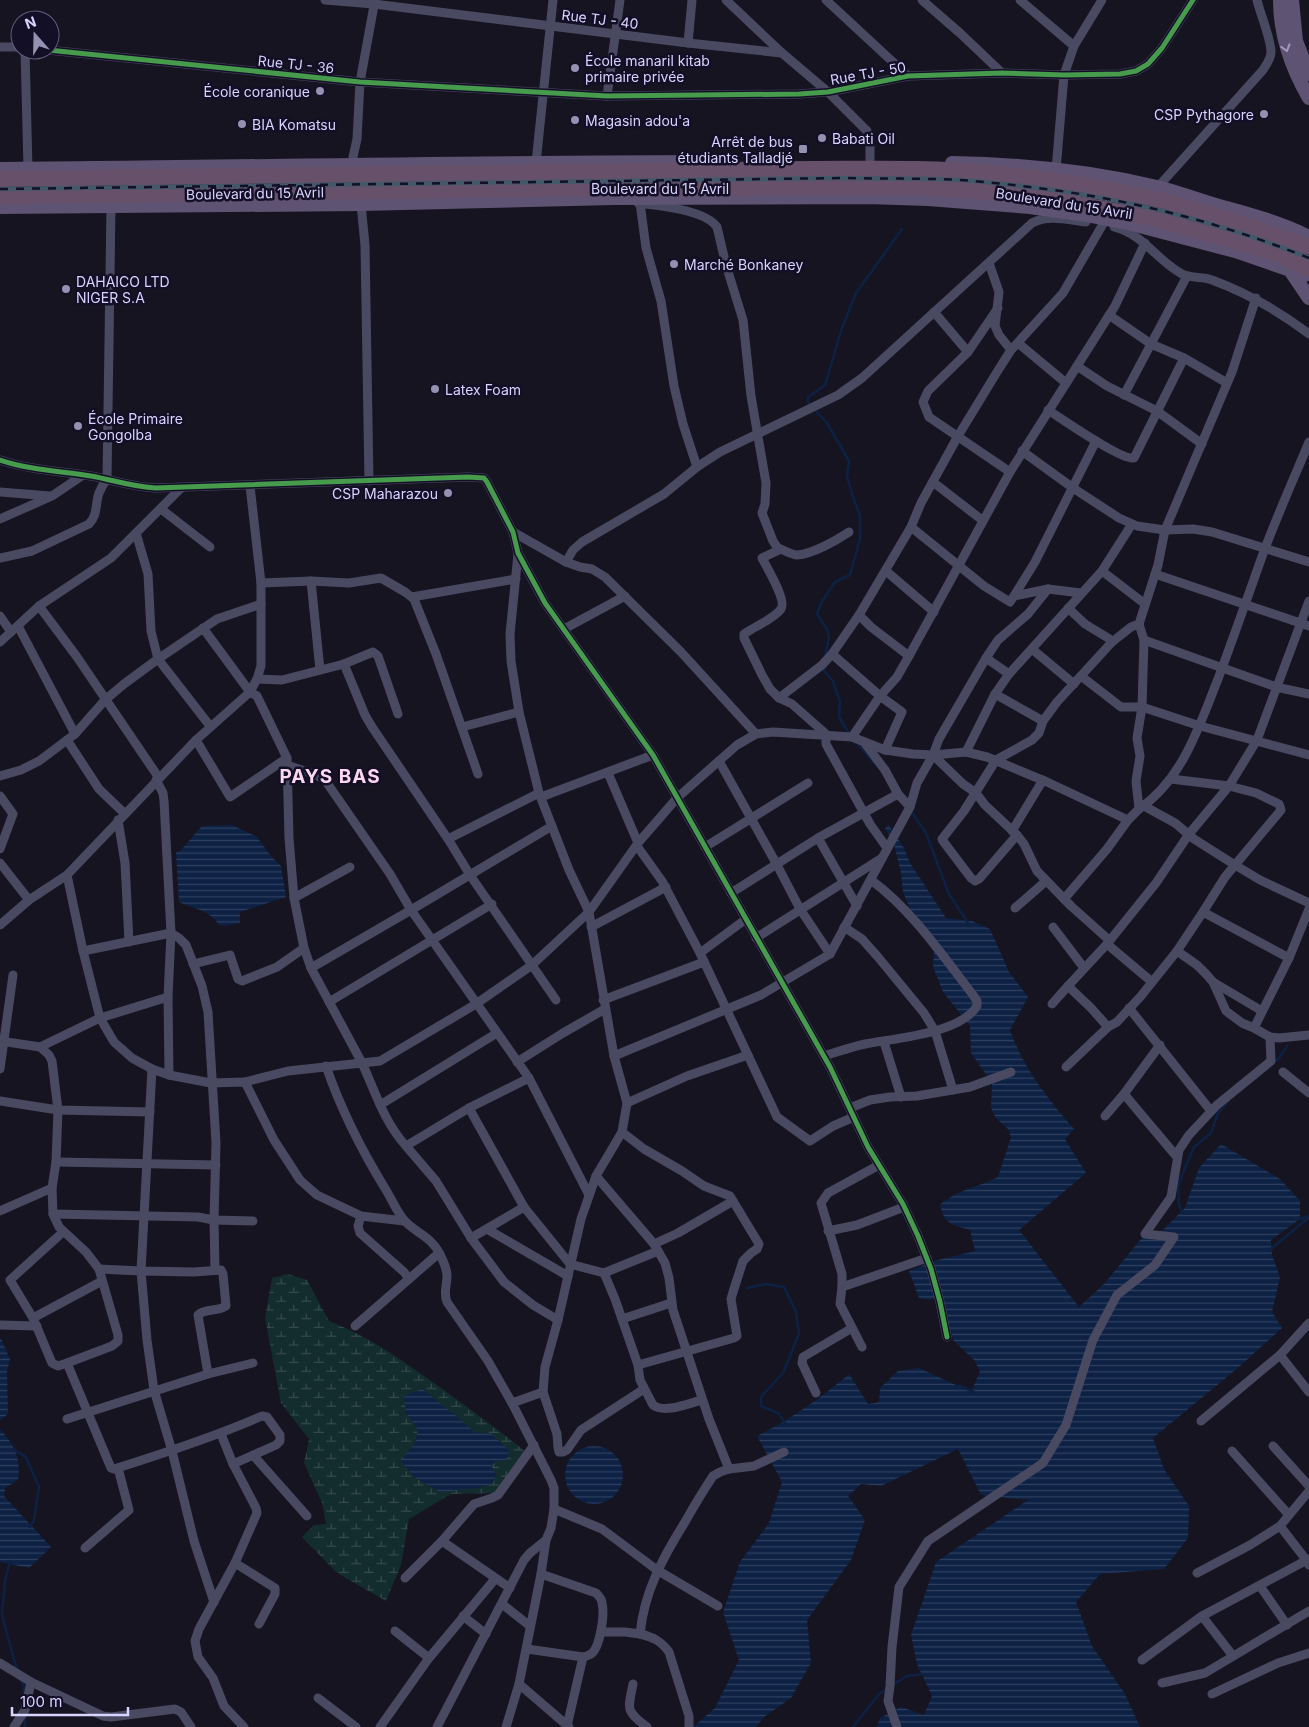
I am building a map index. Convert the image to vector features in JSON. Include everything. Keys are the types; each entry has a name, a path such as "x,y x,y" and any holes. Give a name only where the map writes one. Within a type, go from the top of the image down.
{"highway":[{"name":"Boulevard du 15 Avril","path":"0,179 800,169 988,173 1054,180 1147,197 1209,213 1309,247"},
{"name":"Boulevard du 15 Avril","path":"0,196 603,188 914,187 1043,197 1152,218 1256,247 1280,255 1309,269"}],"main road":[{"path":"1280,0 1280,20 1285,45 1298,80 1309,98"},
{"path":"1292,0 1296,41 1309,74"},
{"name":"Boulevard du 15 Avril","path":"0,169 870,161 990,164 1056,170 1112,178 1158,188 1241,212 1309,237"},
{"name":"Boulevard du 15 Avril","path":"0,207 362,204 614,198 868,197 938,199 1086,214 1235,251 1309,277"},
{"name":"Boulevard du 15 Avril","path":"1289,270 1309,284"},
{"path":"1289,270 1309,298"}],"street":[{"name":"Rue TJ - 40","path":"325,0 374,2 550,27 782,53"},
{"path":"536,163 553,0"},
{"path":"607,96 620,0"},
{"path":"688,43 692,0"},
{"path":"726,0 782,53 828,92 867,131 870,142 870,161"},
{"path":"826,0 908,76"},
{"path":"922,0 962,34 1002,73"},
{"path":"1020,0 1074,46"},
{"path":"1056,170 1064,75 1074,46 1102,0"},
{"name":"Rue TJ - 50","path":"542,92 607,96 723,96 828,92 908,76 1002,73 1120,74 1136,71 1148,64 1162,48 1193,0"},
{"path":"1158,188 1268,62 1271,52 1257,0"},
{"path":"354,165 353,157 357,139 360,82 374,2"},
{"name":"Rue TJ - 36","path":"60,51 360,82 542,92"},
{"path":"25,60 28,169"},
{"path":"614,198 621,201 671,208 698,215 714,223 717,227 726,265 743,320 757,433 766,483 765,504 762,512 773,541 778,548 796,555 811,551 849,532"},
{"path":"640,203 646,248 663,308 674,386 697,467"},
{"path":"362,204 365,245 369,481"},
{"path":"0,558 32,550 89,524 96,514 99,492 107,479 111,206"},
{"path":"566,562 573,550 582,542 664,494 697,467 735,444 838,396 862,378 1037,220 1051,218 1103,224 1127,230 1172,267 1187,276 1210,278 1256,298 1309,334"},
{"path":"779,698 817,670 832,654 859,615 911,527 921,503 958,436 1014,347 1063,293 1103,224"},
{"path":"852,737 909,656 982,520 1022,451 1109,314 1145,243"},
{"path":"989,263 999,292 996,331 1014,347 1066,383"},
{"path":"1124,395 1187,276"},
{"path":"1141,808 1136,786 1140,756 1137,738 1142,707 1144,640 1139,624 1155,574 1166,530 1227,384 1256,298"},
{"path":"998,308 968,352 928,391 923,402 929,417 1010,472"},
{"path":"934,312 968,352"},
{"path":"1109,314 1151,344 1184,358 1227,384"},
{"path":"1048,410 1126,458 1134,458 1140,450 1184,358"},
{"path":"1077,366 1124,395 1157,411 1202,444"},
{"path":"911,527 984,586 1010,602 1035,562 1096,441"},
{"path":"1064,899 1108,849 1128,820 1171,779 1194,739 1222,668 1265,548 1309,442"},
{"path":"1022,451 1073,488 1119,518 1132,524 1151,529 1193,529 1212,532 1309,562"},
{"path":"0,460 23,467 107,479 132,486 182,488 468,477 484,478 513,532 518,554 545,603 653,755 824,1056 868,1147 904,1207 927,1258 940,1302 947,1337"},
{"path":"0,519 52,496 83,475"},
{"path":"933,482 982,520"},
{"path":"0,925 29,900 67,875 121,816 210,726 250,692 261,666 261,604 250,486"},
{"path":"0,642 40,606 103,565 182,488"},
{"path":"0,492 52,496"},
{"path":"160,509 210,547"},
{"path":"966,752 995,694 1009,674 1102,571 1132,524"},
{"path":"513,532 566,562 580,567 592,568 605,577 681,652 756,734"},
{"path":"136,533 148,574 151,630 158,659 210,726"},
{"path":"778,548 776,552 762,558 781,595 782,607 776,614 747,632 744,636 770,689 779,698 792,704 826,734 826,744 875,832 887,848"},
{"path":"518,554 510,634 519,712 540,795 572,878 589,912 614,1056 627,1103 622,1132 596,1176 577,1231 558,1320 545,1367 543,1392 557,1434 560,1452 567,1450 581,1430 644,1389"},
{"path":"886,571 934,612"},
{"path":"1102,571 1145,604"},
{"path":"1155,574 1305,625"},
{"path":"260,583 311,581 349,583 381,578 412,597 436,654 478,774"},
{"path":"412,597 516,579"},
{"path":"311,581 320,670"},
{"path":"1014,596 1048,589 1081,593"},
{"path":"614,1056 761,995 830,954 910,807 917,783 933,756 939,740 986,658 998,640 1021,622 1048,589"},
{"path":"564,629 625,596"},
{"path":"1052,1004 1108,942 1156,883 1189,834 1229,786 1257,740 1276,687 1305,625 1309,601"},
{"path":"0,776 30,766 67,740 75,734 105,700 158,659 203,628 224,616 261,604"},
{"path":"40,606 158,779 163,793 171,933 168,997 169,1075"},
{"path":"1068,608 1085,624 1112,642"},
{"path":"859,615 871,627 909,656"},
{"path":"0,616 14,629 75,734"},
{"path":"1042,780 1014,833 979,879 973,881 945,846 942,839 957,821 996,760 1032,740 1039,733 1043,721 1057,702 1112,642 1131,627 1139,624"},
{"path":"203,628 250,692 259,699 287,762 289,838 294,898 304,948 311,968 362,1063 380,1105 392,1128 436,1182 471,1238 504,1282 512,1290 558,1320"},
{"path":"1144,640 1276,687 1309,694"},
{"path":"1032,649 1074,684"},
{"path":"257,679 282,680 344,664 376,652 398,714"},
{"path":"832,654 902,713 885,750"},
{"path":"986,658 1009,674"},
{"path":"344,664 372,727 556,1000"},
{"path":"1081,676 1121,707 1142,707 1200,726 1257,740 1309,756"},
{"path":"995,694 1043,721"},
{"path":"462,727 519,712"},
{"path":"67,875 100,1018 114,1042 132,1058 152,1069 169,1075 211,1083 245,1082 288,1071 380,1062 476,1004 532,964 589,912 637,845 677,798 737,745 756,734 772,732 852,737 885,750 933,756 966,752 996,760 1128,820"},
{"path":"67,740 99,789 121,816 129,942"},
{"path":"196,740 230,797 287,762"},
{"path":"864,742 885,770 898,794 910,807"},
{"path":"448,839 540,795 653,755"},
{"path":"933,756 963,784 976,793 985,805 1024,844 1037,871 1046,881 1152,982"},
{"path":"718,761 751,817 800,909 830,954"},
{"path":"287,762 325,780 390,874 432,941 529,1078 589,1195"},
{"path":"608,772 637,845 666,887 702,957 776,1117 810,1141 833,1126 854,1117"},
{"path":"1066,1067 1108,1027 1117,1022 1152,982 1177,951 1222,882 1281,810 1279,804 1256,793 1229,786 1171,779"},
{"path":"705,846 808,783"},
{"path":"731,893 818,838 898,794"},
{"path":"0,796 13,814 0,849"},
{"path":"1141,808 1175,823 1260,880 1309,903"},
{"path":"311,968 552,826"},
{"path":"818,838 857,906"},
{"path":"756,938 882,858"},
{"path":"0,863 29,900"},
{"path":"294,898 350,867"},
{"path":"824,1056 866,1044 935,1031 967,1016 976,1008 977,1000 930,940 887,891 871,880"},
{"path":"1015,908 1046,881"},
{"path":"591,927 666,887"},
{"path":"329,1002 492,904"},
{"path":"1254,1028 1289,958 1309,909"},
{"path":"1203,912 1289,958"},
{"path":"517,1062 604,1004 702,957 746,919"},
{"path":"844,927 862,940 878,957 924,1013 935,1031 953,1090"},
{"path":"1052,927 1084,968"},
{"path":"83,951 171,933 183,940 193,964 206,999 208,1012 216,1165 215,1270"},
{"path":"193,964 230,955 238,978 242,981 277,967 304,948"},
{"path":"1177,951 1197,965 1213,982 1262,1011"},
{"path":"0,1069 2,1042 13,975"},
{"path":"1213,982 1226,1011 1242,1024 1270,1037 1309,1035"},
{"path":"1068,986 1108,1027"},
{"path":"2,1042 40,1047 100,1018 168,997"},
{"path":"1130,1008 1211,1110"},
{"path":"380,1105 496,1033"},
{"path":"897,1727 888,1701 899,1587 928,1541 1043,1463 1066,1425 1093,1340 1117,1295 1155,1266 1174,1237 1145,1234 1170,1197 1179,1150 1189,1135 1211,1110 1271,1061 1270,1037"},
{"path":"884,1042 901,1096"},
{"path":"1105,1116 1124,1094 1160,1045"},
{"path":"10,1280 35,1322 52,1363 58,1366 67,1363 112,1346 118,1341 100,1270 86,1252 63,1232 56,1223 53,1214 52,1188 56,1162 58,1110 52,1062 49,1055 40,1047"},
{"path":"627,1103 687,1076 748,1055"},
{"path":"326,1066 354,1133 404,1221 426,1236 439,1254 446,1269 445,1291 448,1302 481,1349 512,1403 554,1488 554,1509 551,1528 546,1540 527,1648 519,1684 506,1727"},
{"path":"152,1069 141,1271 147,1340 154,1390 172,1451 194,1540 214,1602"},
{"path":"850,1108 870,1100 917,1096 970,1087 1010,1072"},
{"path":"1283,1072 1309,1093"},
{"path":"406,1146 469,1108 529,1078"},
{"path":"245,1082 274,1140 300,1180 317,1194 361,1216 404,1221"},
{"path":"1124,1094 1177,1157"},
{"path":"0,1101 58,1110 150,1112"},
{"path":"469,1108 524,1207 570,1264 604,1273 656,1248 733,1201"},
{"path":"622,1132 644,1149 704,1186 730,1196 758,1241 759,1247 743,1261 731,1299 736,1336 734,1338 638,1365"},
{"path":"56,1162 216,1165"},
{"path":"862,1347 840,1304 842,1287 840,1267 821,1203 826,1196 879,1165"},
{"path":"596,1176 656,1248 665,1264 669,1278 671,1303 702,1400 729,1469"},
{"path":"0,1211 52,1188"},
{"path":"471,1238 524,1207"},
{"path":"828,1231 857,1225 904,1207"},
{"path":"53,1214 198,1217 214,1220 253,1221"},
{"path":"361,1216 358,1226 360,1233 404,1272 409,1279"},
{"path":"487,1229 568,1276"},
{"path":"0,1280 10,1280 63,1232"},
{"path":"355,1326 439,1254"},
{"path":"842,1287 927,1258"},
{"path":"100,1270 194,1272 221,1270 226,1306 220,1310 201,1311 198,1314 208,1374"},
{"path":"604,1273 638,1365 644,1389 653,1405 656,1408 671,1407 702,1400"},
{"path":"0,1325 35,1322 102,1281"},
{"path":"622,1319 671,1303"},
{"path":"1201,1421 1280,1355 1309,1323"},
{"path":"816,1392 802,1363 803,1357 852,1328"},
{"path":"1280,1355 1309,1392"},
{"path":"67,1363 111,1468 118,1468 172,1451 221,1434 262,1416 267,1417 280,1435 280,1441 276,1445 233,1464"},
{"path":"67,1419 154,1390 253,1363"},
{"path":"512,1403 543,1392"},
{"path":"221,1434 233,1464 257,1511 234,1563 197,1634 196,1649 198,1656 213,1678 224,1706 244,1727"},
{"path":"405,1578 442,1541 474,1504 498,1494 534,1446"},
{"path":"1273,1446 1309,1486"},
{"path":"1232,1451 1289,1515"},
{"path":"640,1634 643,1608 657,1570 713,1476 729,1469 754,1466 784,1452"},
{"path":"252,1455 307,1516"},
{"path":"85,1548 129,1510 118,1468"},
{"path":"1197,1573 1250,1545 1280,1526 1309,1491"},
{"path":"554,1509 602,1529 657,1570 718,1606"},
{"path":"1142,1660 1202,1616 1308,1561 1280,1526"},
{"path":"437,1727 530,1553 546,1540"},
{"path":"442,1541 510,1588"},
{"path":"234,1563 275,1588 275,1594 259,1624"},
{"path":"527,1648 583,1657 590,1655 594,1650 601,1632 603,1609 600,1598 596,1593 541,1574"},
{"path":"380,1727 429,1658 495,1579"},
{"path":"1260,1586 1287,1624"},
{"path":"502,1604 530,1626"},
{"path":"1162,1683 1205,1673 1309,1612"},
{"path":"463,1616 486,1634"},
{"path":"1202,1616 1233,1656"},
{"path":"395,1631 429,1658"},
{"path":"601,1632 625,1632 653,1636 665,1646 669,1652 688,1716 689,1727"},
{"path":"1212,1694 1278,1663 1309,1654"},
{"path":"519,1684 568,1726 583,1657"},
{"path":"0,1663 31,1682 103,1716 111,1717 178,1710 191,1727"},
{"path":"14,1727 25,1710 31,1682"},
{"path":"633,1684 629,1707 634,1717 647,1727"},
{"path":"318,1698 356,1727"}],"green space":[{"path":"288,1274 307,1280 329,1321 359,1335 400,1359 527,1453 498,1493 451,1494 409,1519 401,1565 386,1601 337,1573 302,1537 314,1525 326,1524 322,1503 304,1463 309,1439 281,1403 265,1318 272,1278"}],"water":[{"path":"888,824 904,848 910,863 946,918 972,921 990,929 1009,972 1028,997 1010,1030 1029,1070 1046,1095 1074,1129 1065,1139 1086,1173 1019,1230 1079,1307 1104,1284 1145,1234 1162,1231 1185,1208 1199,1168 1221,1144 1280,1179 1300,1201 1300,1219 1271,1240 1272,1255 1280,1277 1272,1312 1282,1328 1239,1367 1153,1438 1164,1469 1189,1506 1188,1538 1164,1569 1100,1574 1076,1602 1092,1646 1125,1694 1140,1727 877,1727 880,1718 901,1707 924,1715 932,1696 917,1664 911,1635 936,1562 1028,1500 981,1495 958,1449 881,1486 861,1484 848,1496 865,1520 851,1560 807,1620 811,1663 791,1698 764,1717 756,1727 693,1727 715,1708 739,1660 723,1612 740,1562 769,1523 782,1482 757,1436 805,1408 849,1374 868,1404 879,1402 880,1388 898,1371 919,1368 971,1392 980,1371 974,1360 954,1341 939,1296 931,1300 919,1298 909,1271 934,1261 975,1251 970,1230 950,1223 944,1216 940,1205 960,1192 998,1177 1011,1137 1008,1129 996,1118 991,1108 992,1083 971,1053 970,1026 943,992 933,967 934,949 911,911 903,892 901,873 893,840 885,829"},
{"path":"232,825 257,837 281,866 286,897 240,912 240,923 225,926 219,925 206,913 179,902 176,853 182,849 202,826"},
{"path":"0,1337 10,1359 7,1372 8,1414 0,1420"},
{"path":"422,1389 474,1432 491,1434 509,1450 506,1461 496,1461 491,1466 496,1474 493,1483 479,1488 440,1492 414,1477 401,1461 415,1443 418,1430 406,1413 404,1396"},
{"path":"0,1429 16,1452 19,1465 18,1480 5,1488 4,1496 51,1547 29,1568 0,1562"},
{"path":"588,1446 600,1446 615,1454 623,1469 623,1481 615,1496 600,1504 588,1504 573,1496 565,1481 565,1469 573,1454"}],"waterway":[{"path":"810,405 808,397 824,386 826,382 842,328 856,293 902,229"},
{"path":"814,409 827,423 849,461 847,476 860,515 860,539 850,575 835,582 821,603 817,614 827,629 829,637 825,658"},
{"path":"824,666 824,671 833,681 840,702 839,717 850,735"},
{"path":"855,741 878,767"},
{"path":"911,811 926,833 949,894 968,923"},
{"path":"1273,1063 1287,1046"},
{"path":"1182,1213 1179,1204 1178,1186 1187,1163 1194,1147 1211,1133 1218,1113 1229,1100"},
{"path":"1300,1219 1309,1216"},
{"path":"1270,1250 1309,1217"},
{"path":"747,1288 766,1284 784,1287 796,1312 799,1334 783,1373 761,1397 761,1406 778,1413 786,1424"},
{"path":"956,1386 974,1392"},
{"path":"13,1449 26,1457 39,1487 34,1520 30,1527"},
{"path":"10,1561 5,1581 2,1615 17,1670"},
{"path":"894,1684 907,1676 923,1674"},
{"path":"21,1680 24,1686 24,1694"},
{"path":"853,1727 879,1694 887,1689"},
{"path":"25,1717 25,1727"}],"railway":[{"path":"0,189 846,178 960,180 1054,190 1152,208 1215,225 1309,258"}],"cycle path":[{"path":"60,51 360,82 607,96 799,94 828,92 908,76 1002,73 1120,74 1136,71 1148,64 1162,48 1193,0"},
{"path":"0,460 34,468 156,488 484,478 513,532 518,553 545,603 653,755 830,1067 868,1147 903,1204 918,1236 931,1269 947,1337"}],"place":[{"name":"École manaril kitab primaire privée","path":"575,68"},
{"name":"École coranique","path":"320,91"},
{"name":"CSP Pythagore","path":"1264,114"},
{"name":"Magasin adou'a","path":"575,120"},
{"name":"BIA Komatsu","path":"242,124"},
{"name":"Babati Oil","path":"822,138"},
{"name":"Arrêt de bus étudiants Talladjé","path":"803,149"},
{"name":"Marché Bonkaney","path":"674,264"},
{"name":"DAHAICO LTD NIGER S.A","path":"66,289"},
{"name":"Latex Foam","path":"435,389"},
{"name":"École Primaire Gongolba","path":"78,426"},
{"name":"CSP Maharazou","path":"448,493"}],"district":[{"name":"PAYS BAS","path":"330,776"}]}
